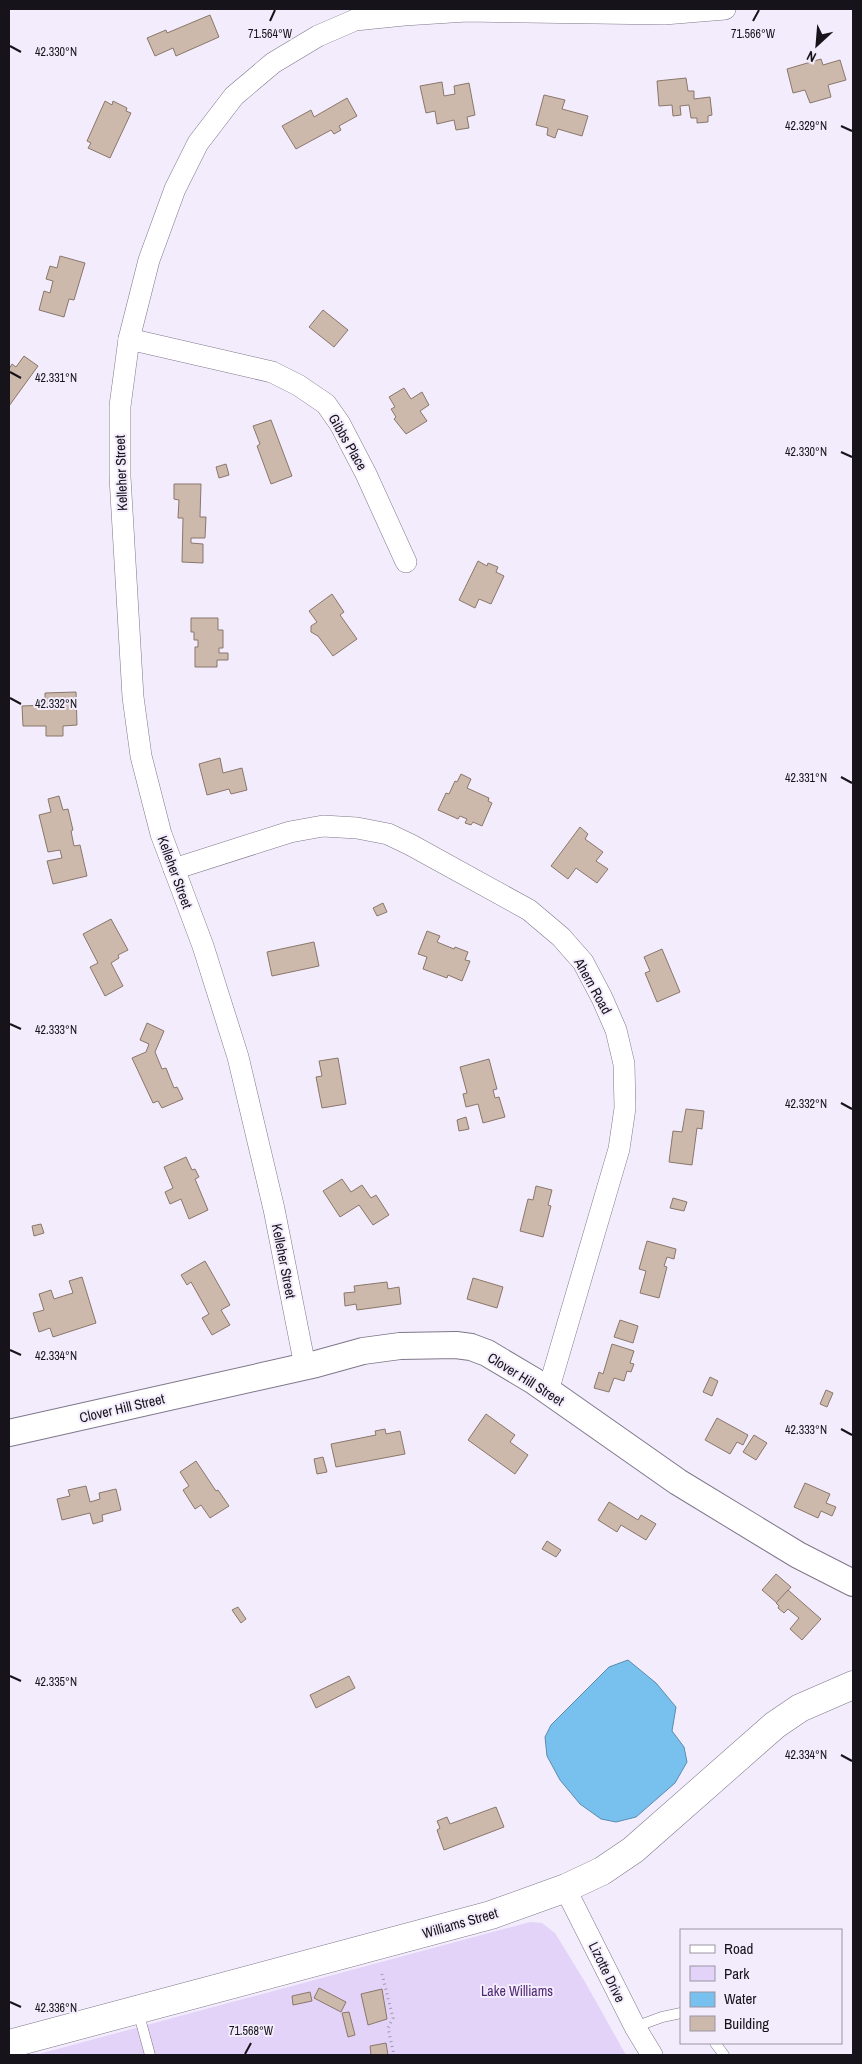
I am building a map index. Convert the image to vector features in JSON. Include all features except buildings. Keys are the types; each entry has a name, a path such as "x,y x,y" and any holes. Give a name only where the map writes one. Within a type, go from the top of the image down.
{"main road":[{"name":"Williams Street","path":"9,2044 491,1915 566,1888 602,1871 633,1850 775,1725 800,1708 853,1685"}],"street":[{"name":"Kelleher Street","path":"305,1366 274,1209 238,1058 203,946 161,834 141,756 133,697 120,468 120,406 129,339 149,260 176,189 198,143 234,96 273,62 318,36 355,20 404,15 467,11 664,14 725,9"},
{"name":"Gibbs Place","path":"129,339 272,372 298,385 326,404 340,424 366,474 406,562"},
{"name":"Ahern Road","path":"174,869 290,832 323,826 357,828 388,834 470,876 529,910 561,937 583,962 616,1030 624,1064 625,1108 619,1149 548,1391"},
{"name":"Clover Hill Street","path":"9,1433 305,1366 363,1351 386,1347 456,1345 471,1347 487,1353 548,1391 670,1478 798,1555 853,1583"},
{"name":"Lizotte Drive","path":"566,1888 635,2027 652,2055"}],"lane":[{"path":"138,2010 150,2055"},
{"path":"635,2027 662,2017 680,2013"},
{"path":"716,2044 724,2055"}],"path":[{"path":"382,1974 392,2018 388,2028 394,2055"}],"green space":[{"name":"Lake Williams","path":"530,1922 542,1923 555,1933 626,2055 35,2055"}],"water":[{"path":"628,1660 656,1683 676,1707 672,1731 684,1747 687,1762 675,1783 636,1817 616,1822 601,1819 580,1804 560,1780 547,1756 545,1737 551,1725 609,1667"}]}
